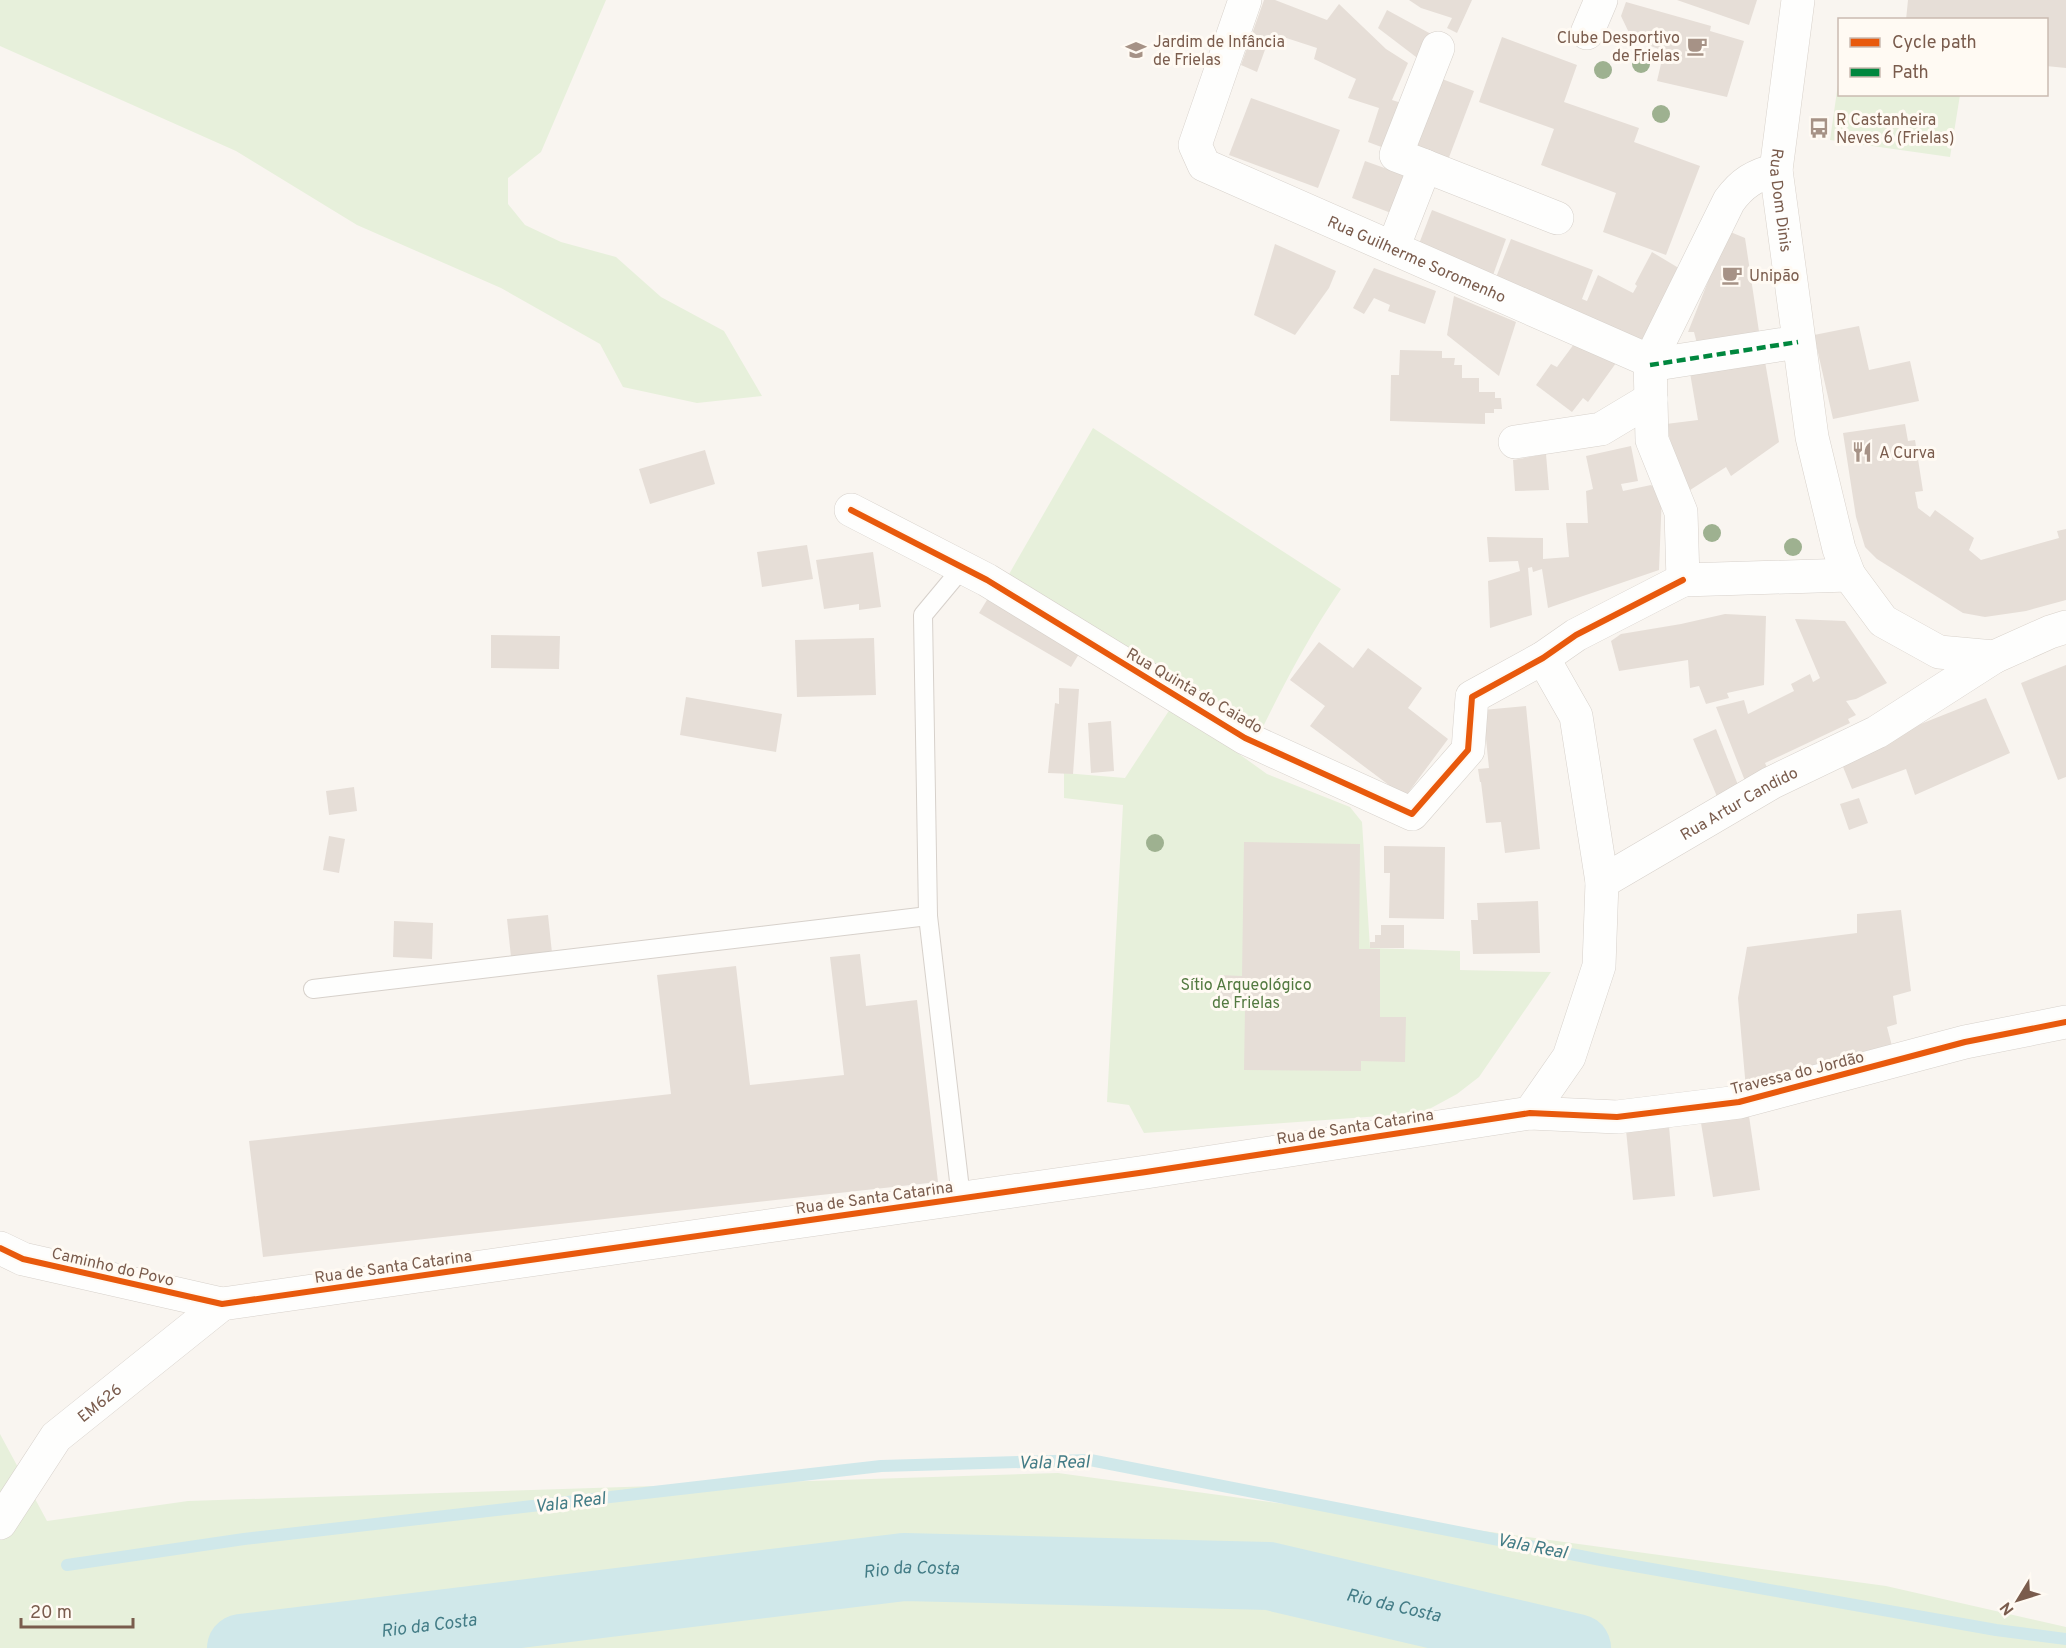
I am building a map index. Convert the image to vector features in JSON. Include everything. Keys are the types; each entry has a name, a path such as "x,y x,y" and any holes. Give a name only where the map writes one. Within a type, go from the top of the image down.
{"street":[{"name":"Rua Guilherme Soromenho","path":"1245,0 1195,145 1204,165 1650,363"},
{"path":"1587,33 1601,0"},
{"name":"Rua Dom Dinis","path":"1798,0 1776,170 1812,437 1839,549 1849,575 1883,621 1939,652 1994,657"},
{"path":"1438,48 1396,155 1557,218"},
{"path":"1393,248 1425,166"},
{"path":"1683,579 1681,512 1652,440 1650,363 1729,201 1748,180 1762,173 1776,170"},
{"path":"1650,363 1798,342"},
{"path":"1515,441 1601,429 1651,399"},
{"name":"Rua Quinta do Caiado","path":"851,510 987,579 1245,738 1412,814 1468,750 1472,697 1543,658"},
{"path":"1530,1113 1569,1057 1599,966 1602,882 1576,716 1543,658 1575,635 1683,579 1849,575"},
{"name":"Rua Artur Candido","path":"1602,882 1771,783 1877,732 1994,657 2066,627"},
{"name":"Travessa do Jordão","path":"1530,1113 1617,1117 1739,1102 1965,1042 2066,1022"},
{"name":"Rua de Santa Catarina","path":"222,1304 961,1198 1530,1113"},
{"name":"Caminho do Povo","path":"0,1248 22,1259 222,1304"},
{"name":"EM626","path":"0,1523 56,1437 222,1304"}],"lane":[{"path":"961,1198 928,916 923,615 963,567"},
{"path":"313,989 928,916"}],"green space":[{"path":"0,0 606,0 541,152 508,178 508,204 525,225 561,242 616,257 661,297 724,331 762,396 697,403 623,387 600,344 501,288 357,225 236,151 0,46"},
{"path":"1838,84 1838,96 1960,96 1950,157 1830,140"},
{"path":"1093,428 1341,589 1298,659 1261,731 1008,576"},
{"name":"Sítio Arqueológico de Frielas","path":"1172,706 1267,774 1350,807 1362,822 1370,948 1460,951 1460,970 1551,972 1479,1077 1457,1094 1422,1113 1144,1133 1129,1105 1107,1102 1123,805 1064,798 1064,773 1125,778"},
{"path":"0,1434 47,1521 188,1501 1058,1473 1886,1586 2066,1627 2066,1648 0,1648"}],"building":[{"path":"1264,0 1275,0 1327,20 1339,4 1386,49 1408,63 1392,100 1408,105 1392,151 1368,142 1379,108 1348,98 1356,79 1314,59 1317,48 1271,33 1257,72 1241,65"},
{"path":"1409,0 1472,0 1457,33 1447,28 1452,18 1421,8"},
{"path":"1677,0 1757,0 1749,25"},
{"path":"1908,0 2066,0 2066,68 2048,66 2048,18 1906,18"},
{"name":"Clube Desportivo de Frielas","path":"1626,2 1711,26 1710,31 1744,41 1727,97 1657,81 1664,51 1632,39 1621,16"},
{"path":"1387,10 1431,34 1420,60 1378,28"},
{"path":"1502,37 1577,65 1564,102 1639,128 1634,142 1700,166 1666,255 1603,232 1616,193 1541,165 1554,129 1479,102"},
{"path":"1434,76 1474,91 1448,160 1409,146"},
{"path":"1251,98 1340,130 1318,188 1229,155"},
{"path":"1365,161 1404,175 1391,213 1352,198"},
{"path":"1432,210 1506,239 1492,278 1417,249"},
{"path":"1728,231 1745,238 1761,345 1700,355 1694,332 1688,332"},
{"path":"1511,239 1593,270 1582,299 1587,301 1598,275 1633,293 1637,286 1635,284 1652,252 1687,273 1650,345 1580,317 1582,313 1495,280"},
{"path":"1275,244 1336,271 1329,288 1295,335 1254,315"},
{"path":"1374,268 1436,291 1425,324 1388,311 1390,305 1374,298 1364,314 1353,308"},
{"path":"1454,296 1516,322 1499,376 1447,335"},
{"path":"1859,326 1869,370 1910,361 1919,401 1833,419 1814,335"},
{"path":"1580,336 1616,363 1588,402 1583,398 1572,412 1536,385 1551,364 1557,367"},
{"path":"1400,350 1442,351 1442,358 1455,358 1454,365 1462,365 1462,378 1479,378 1479,392 1495,392 1495,398 1501,398 1502,409 1494,409 1494,413 1485,413 1485,424 1390,421 1391,375 1399,375"},
{"path":"1763,350 1779,442 1731,476 1726,467 1687,492 1682,487 1666,424 1698,420 1688,361"},
{"path":"1905,424 1908,441 1915,440 1923,491 1915,492 1918,508 1930,517 1935,510 1974,538 1969,550 1981,560 2059,538 2057,531 2066,529 2066,600 2026,611 1985,617 1963,613 1877,559 1865,547 1856,517 1843,433"},
{"path":"1631,446 1638,481 1621,484 1623,491 1651,485 1662,493 1659,570 1548,608 1542,569 1533,572 1532,567 1528,568 1532,615 1490,628 1488,581 1520,571 1518,561 1489,562 1487,537 1543,538 1543,559 1569,557 1566,523 1588,523 1586,491 1593,489 1586,456"},
{"path":"705,450 715,484 650,504 639,469"},
{"path":"1546,454 1549,490 1515,491 1513,460"},
{"path":"807,545 813,579 762,587 757,552"},
{"path":"873,552 881,607 859,610 859,604 824,609 816,560"},
{"path":"990,595 1082,649 1071,667 979,613"},
{"path":"1725,614 1766,616 1764,685 1727,693 1729,698 1706,704 1699,686 1690,688 1688,660 1619,671 1611,641 1621,634"},
{"path":"1795,619 1845,621 1887,683 1856,699 1846,701 1856,715 1848,719 1850,723 1765,763 1769,772 1747,786 1716,707 1744,700 1748,714 1794,691 1791,684 1810,674 1813,682 1820,678"},
{"path":"491,635 560,636 559,669 491,668"},
{"path":"874,638 876,695 797,697 795,640"},
{"path":"1319,642 1353,668 1368,648 1422,688 1408,708 1448,739 1405,797 1310,726 1325,706 1290,680"},
{"path":"2066,665 2066,777 2058,780 2021,683"},
{"path":"1059,688 1079,689 1073,774 1048,773 1055,703 1059,704"},
{"path":"686,697 782,714 776,752 680,735"},
{"path":"1986,698 2010,753 1915,795 1906,769 1852,789 1841,762 1893,735"},
{"path":"1526,706 1540,849 1505,853 1501,822 1486,823 1478,769 1489,768 1483,710"},
{"path":"1111,721 1114,771 1091,773 1088,723"},
{"path":"1716,729 1740,790 1718,799 1693,739"},
{"path":"354,787 357,811 329,815 326,791"},
{"path":"1859,798 1868,823 1849,830 1840,804"},
{"path":"329,836 345,839 339,873 323,870"},
{"path":"1244,842 1360,844 1359,949 1380,949 1380,1017 1406,1017 1405,1062 1361,1061 1361,1071 1244,1070 1245,1008 1218,1008 1219,975 1242,976"},
{"path":"1384,846 1445,847 1444,919 1389,918 1390,873 1384,873"},
{"path":"1538,901 1540,953 1473,954 1471,920 1478,920 1477,903"},
{"path":"1901,910 1911,991 1893,996 1897,1024 1887,1027 1892,1046 1746,1089 1738,998 1747,947 1857,933 1857,914"},
{"path":"548,915 552,953 511,957 507,919"},
{"path":"394,921 433,923 432,959 393,957"},
{"path":"1381,925 1404,925 1404,948 1370,948 1370,942 1375,942 1375,935 1381,935"},
{"path":"860,954 866,1006 917,1000 938,1182 263,1257 249,1141 671,1094 657,975 736,966 750,1085 844,1075 830,957"},
{"path":"1749,1116 1760,1190 1713,1197 1701,1123"},
{"path":"1669,1126 1675,1196 1633,1200 1626,1130"}],"waterway":[{"name":"Vala Real","path":"67,1565 244,1539 881,1466 1090,1460 1601,1560 1996,1630 2066,1639"},
{"name":"Rio da Costa","path":"241,1648 904,1567 1269,1576 1577,1648"}],"marked path":[{"path":"1650,365 1798,342"}],"cycle path":[{"path":"851,510 987,580 1245,738 1412,814 1468,750 1472,697 1543,658 1576,635 1683,580"},
{"path":"0,1248 23,1259 222,1304 1146,1172 1530,1113 1617,1117 1739,1102 1965,1042 2066,1022"}],"place":[{"name":"Clube Desportivo de Frielas","path":"1697,46"},
{"name":"Jardim de Infância de Frielas","path":"1136,50"},
{"name":"R Castanheira Neves 6 (Frielas)","path":"1819,128"},
{"name":"Unipão","path":"1732,275"},
{"name":"A Curva","path":"1862,452"}]}
